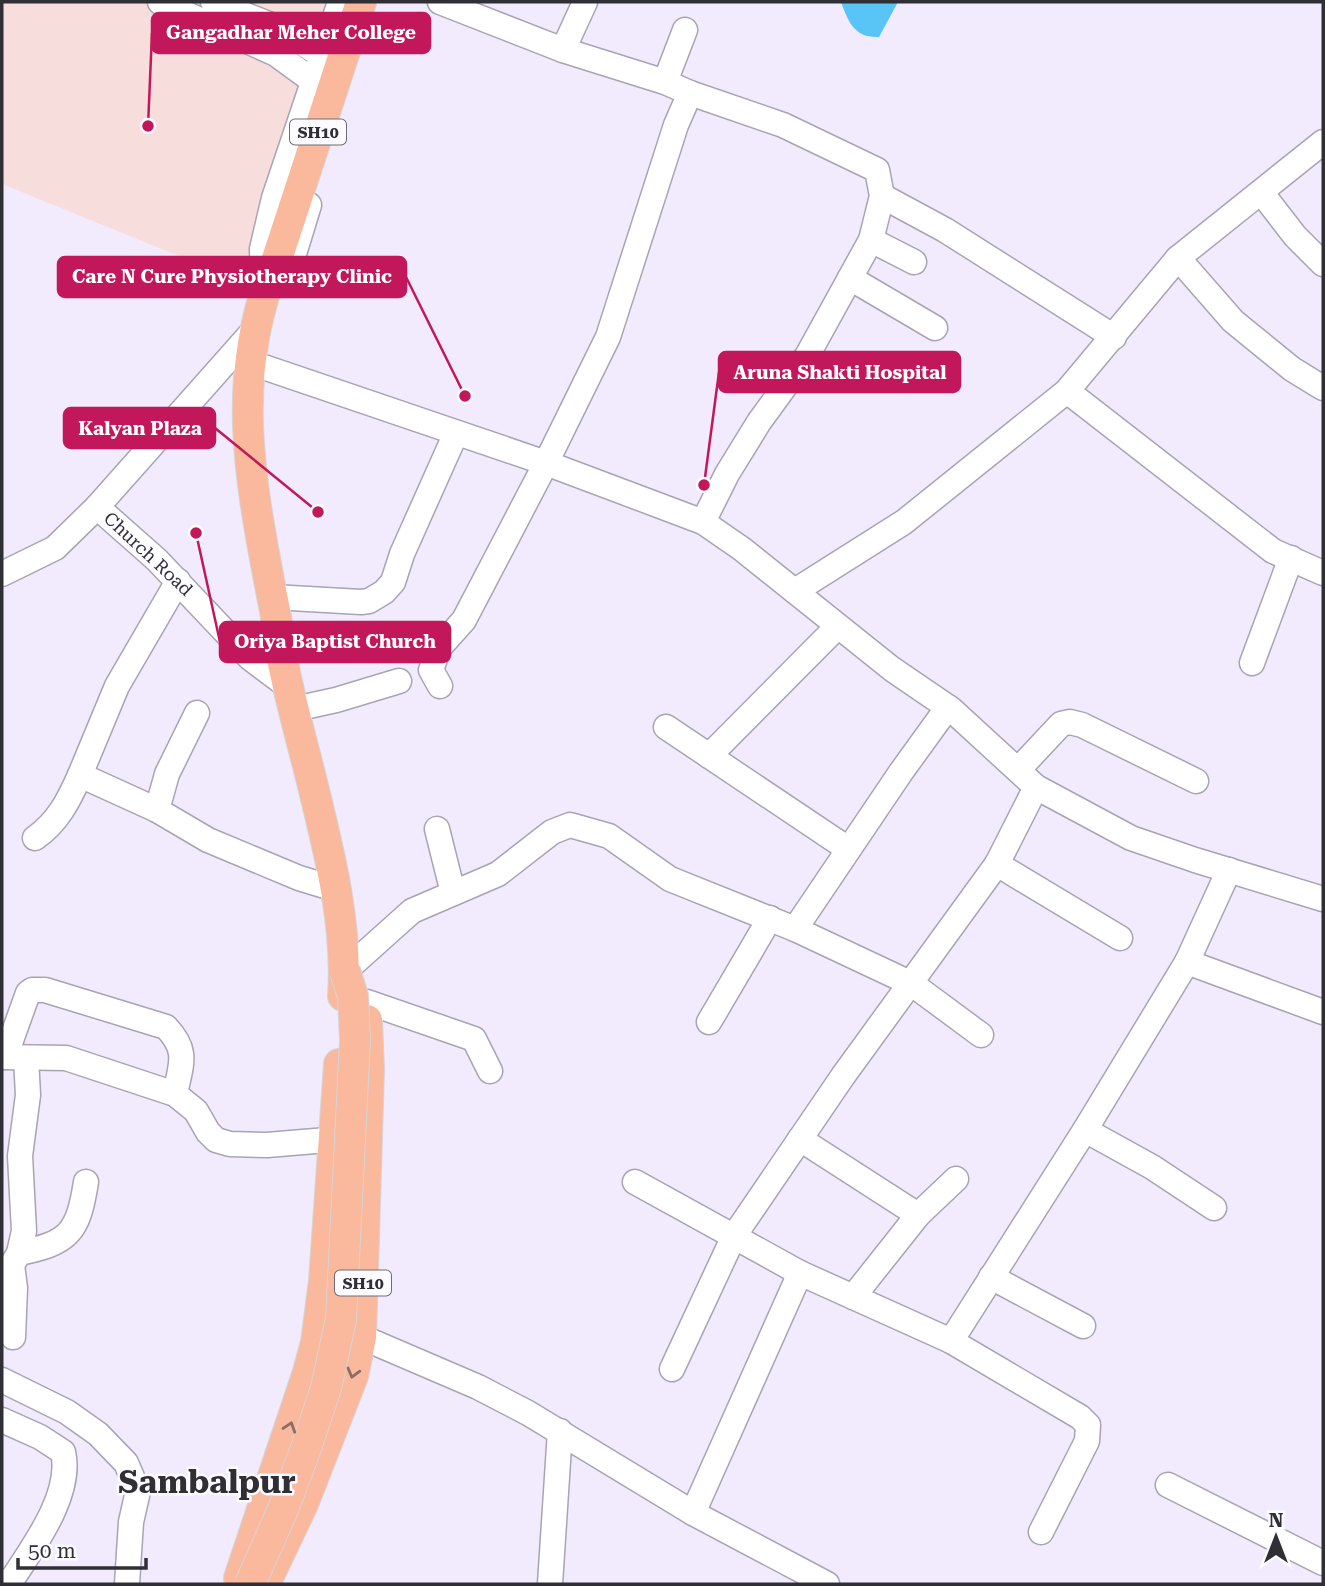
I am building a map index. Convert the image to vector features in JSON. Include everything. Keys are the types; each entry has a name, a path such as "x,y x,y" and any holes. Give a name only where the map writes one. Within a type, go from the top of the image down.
{"main road":[{"name":"SH10","path":"265,1584 303,1504 354,1376 361,1337 369,1070 367,1002 359,985 345,971 335,889 282,659 260,536 247,427 249,362 256,329 360,2"},
{"path":"236,1584 246,1563 308,1372 319,1318 324,1281 345,971"},
{"path":"250,1584 284,1507 306,1448 326,1388 341,1319 355,1040 354,996 345,971"}],"street":[{"path":"160,2 276,54 313,81"},
{"path":"213,2 281,29 322,56"},
{"path":"275,274 262,249 274,198 340,2"},
{"path":"275,274 357,47 376,2"},
{"path":"440,2 563,50 665,82 783,125 877,170 882,196 871,240 807,356 759,422 726,474 703,522"},
{"path":"563,50 584,2"},
{"path":"665,82 685,30"},
{"path":"440,686 431,670 439,648 464,620 608,338 676,125 690,93"},
{"path":"795,591 904,522 1067,391 1114,338 1178,258 1323,142"},
{"path":"1261,192 1295,236 1323,264"},
{"path":"882,196 944,229 1114,338"},
{"path":"871,240 914,262"},
{"path":"1178,258 1233,321 1293,369 1323,388"},
{"path":"275,274 337,278"},
{"path":"850,278 935,328"},
{"path":"2,574 55,548 97,506 256,329"},
{"path":"249,362 545,463 703,522 795,591 836,627 948,707 1036,787 1131,838 1323,899"},
{"path":"1067,391 1273,551 1323,573"},
{"path":"273,597 361,602 384,593 393,582 402,554 456,433"},
{"name":"Church Road","path":"97,506 157,560 292,699"},
{"path":"1252,663 1291,558"},
{"path":"35,838 48,829 71,796 117,686 178,582"},
{"path":"709,756 836,627"},
{"path":"292,699 337,701 400,681"},
{"path":"795,929 948,707"},
{"path":"157,810 167,774 197,713"},
{"path":"1018,770 1061,724 1070,723 1082,725 1196,781"},
{"path":"666,727 848,849"},
{"path":"80,775 157,810 208,839 299,878 335,889"},
{"path":"672,1369 734,1236 800,1139 997,864 1036,787"},
{"path":"345,971 412,911 498,874 552,832 570,825 609,836 670,879 770,918 912,984 981,1035"},
{"path":"437,829 453,893"},
{"path":"997,864 1120,938"},
{"path":"951,1341 1085,1130 1187,962 1229,870"},
{"path":"709,1022 770,918"},
{"path":"1187,962 1323,1012"},
{"path":"13,1337 15,1288 12,1265 19,1252 24,1231 20,1156 28,1094 11,1057 28,993 32,990 45,990 166,1027 176,1038 183,1054 175,1094"},
{"path":"367,1002 474,1038 491,1071"},
{"path":"11,1057 66,1058 175,1094 196,1111 216,1140 230,1144 267,1145 367,1137"},
{"path":"1085,1130 1153,1167 1214,1208"},
{"path":"800,1139 918,1216"},
{"path":"853,1297 918,1216 956,1179"},
{"path":"19,1252 49,1247 73,1230 86,1182"},
{"path":"635,1182 800,1273 951,1341 1080,1417 1088,1425 1087,1441 1041,1532"},
{"path":"693,1513 800,1273"},
{"path":"991,1277 1083,1326"},
{"path":"319,1318 478,1387 560,1431 693,1513 827,1584"},
{"path":"2,1380 67,1412 98,1434 126,1463 138,1491 131,1522 127,1584"},
{"path":"2,1420 40,1437 63,1452 66,1465 58,1499 33,1546 10,1581 2,1582"},
{"path":"550,1584 560,1431"},
{"path":"1168,1485 1323,1563"}],"shaded area":[{"path":"2,2 335,2 280,174 240,281 2,184"}],"water":[{"path":"841,2 898,2 879,37 870,37 853,27"}],"place":[{"name":"Gangadhar Meher College","path":"148,126"},
{"name":"Care N Cure Physiotherapy Clinic","path":"465,396"},
{"name":"Aruna Shakti Hospital","path":"704,485"},
{"name":"Kalyan Plaza","path":"318,512"},
{"name":"Oriya Baptist Church","path":"196,533"}],"district":[{"name":"Sambalpur","path":"207,1482"}]}
